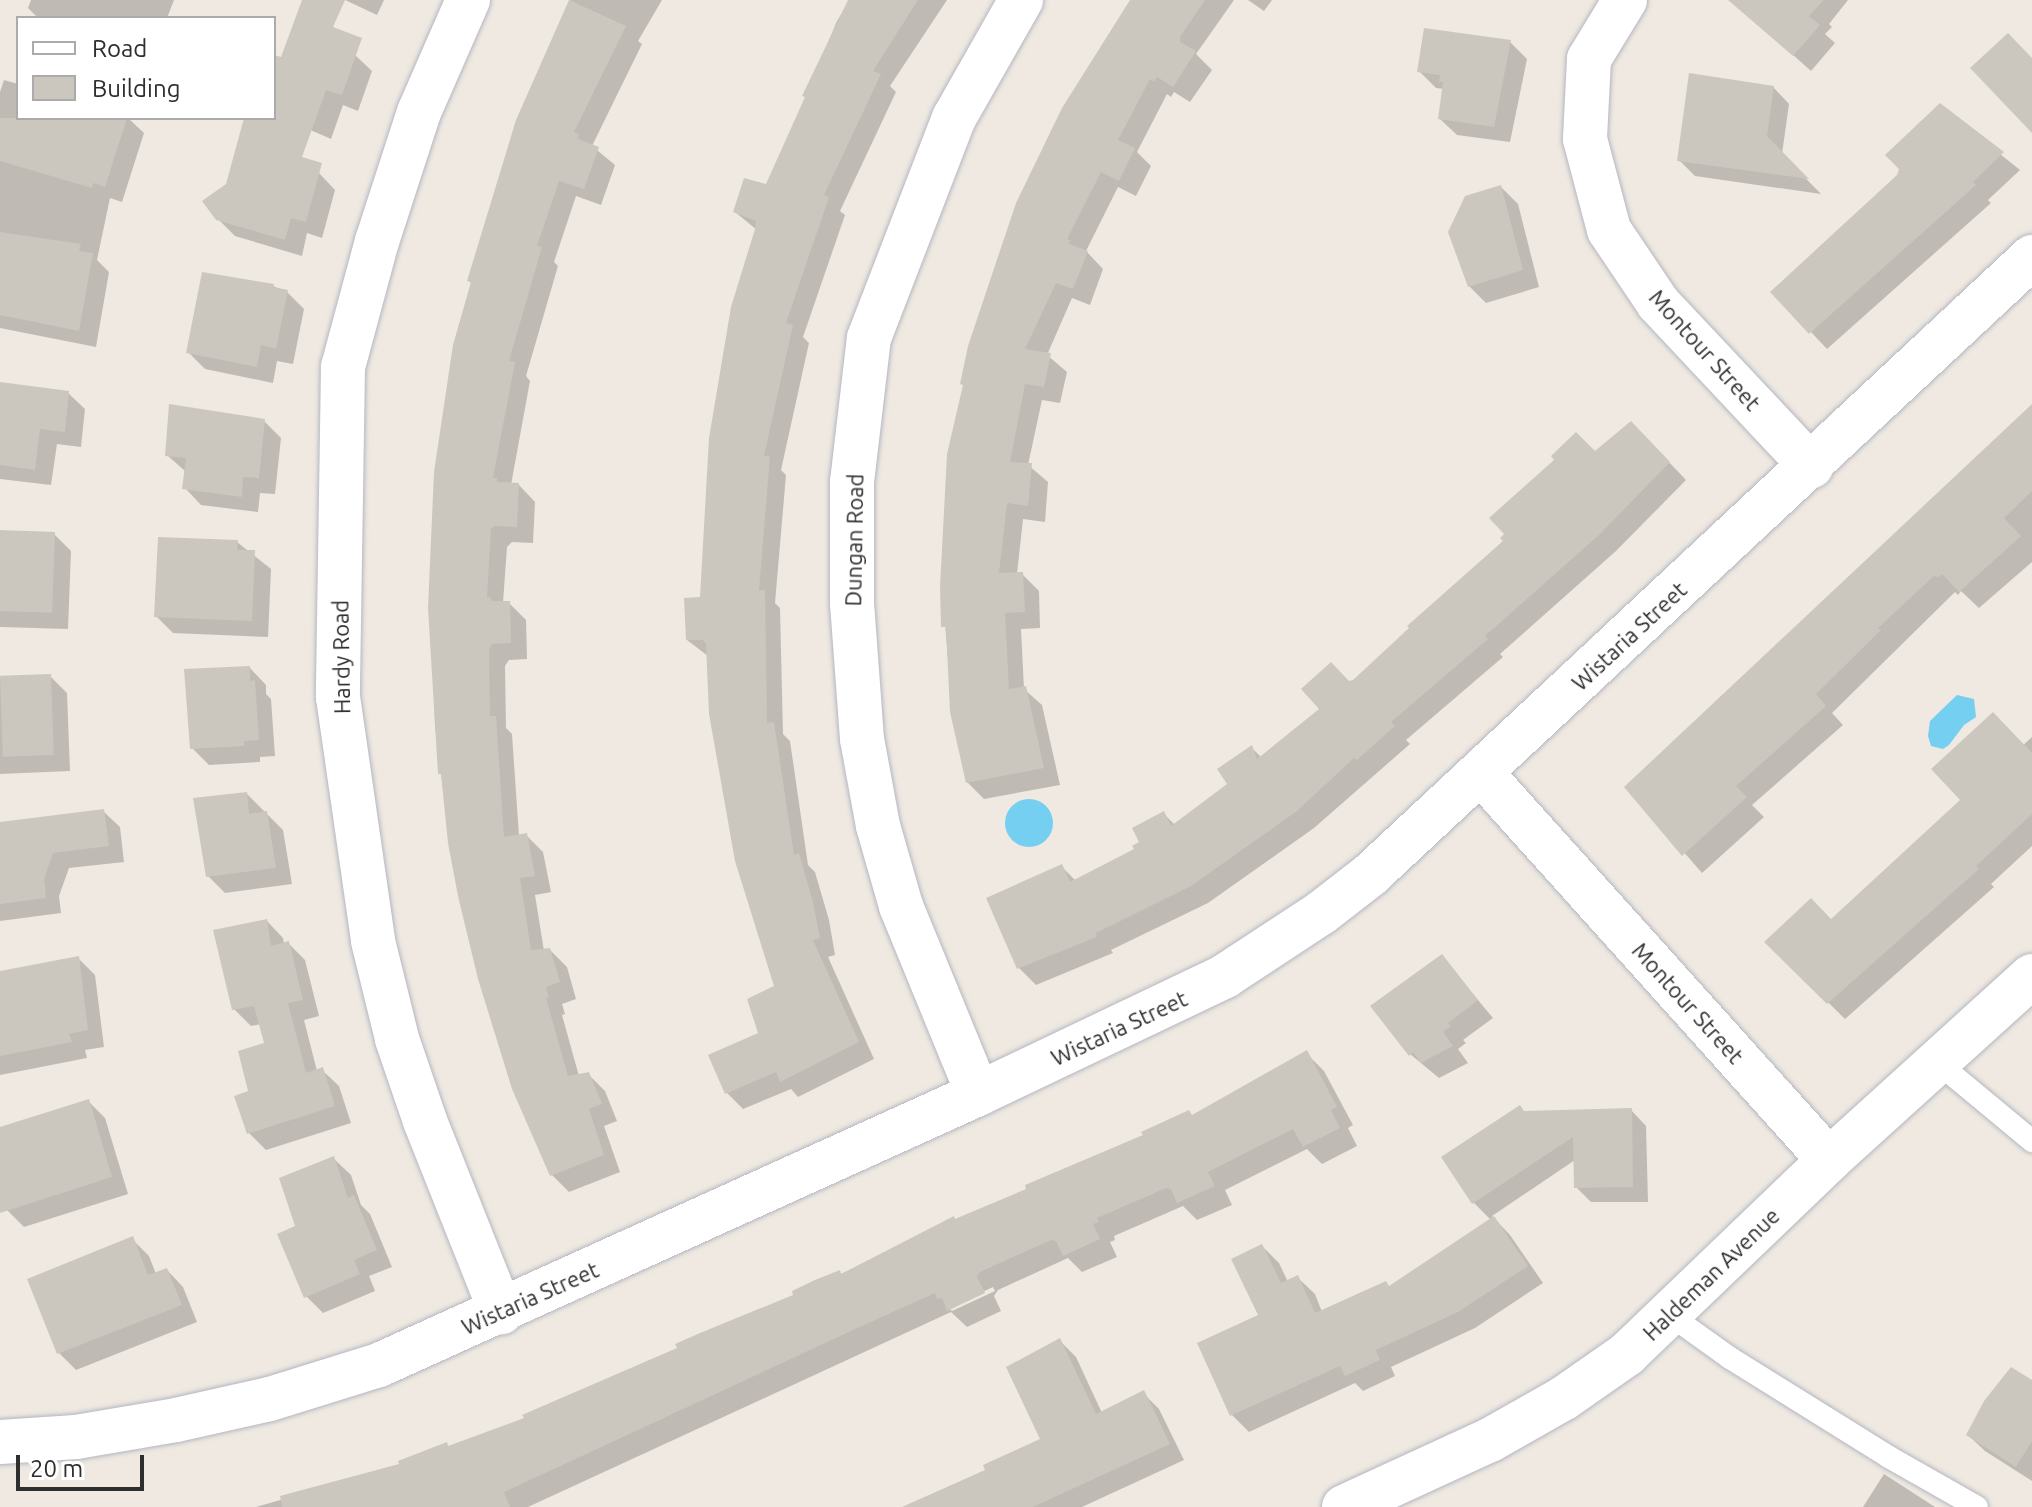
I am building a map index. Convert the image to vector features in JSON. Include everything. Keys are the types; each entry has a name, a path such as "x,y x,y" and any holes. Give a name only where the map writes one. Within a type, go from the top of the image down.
{"street":[{"name":"Hardy Road","path":"468,0 419,112 377,241 343,367 338,697 373,941 397,1039 425,1121 501,1312"},
{"name":"Dungan Road","path":"978,1094 901,906 878,826 862,739 852,604 852,482 869,338 954,118 1021,0"},
{"name":"Montour Street","path":"1625,0 1589,59 1585,139 1609,230 1658,303 1811,466"},
{"name":"Wistaria Street","path":"0,1442 76,1437 176,1420 270,1399 379,1365 1169,1006 1269,950 1370,875 1482,774 2032,257"},
{"name":"Montour Street","path":"1482,774 1829,1160"},
{"name":"Haldeman Avenue","path":"1344,1507 1490,1440 1564,1398 1627,1354 1829,1160 2032,976"}],"lane":[{"path":"1937,1062 2032,1141"},
{"path":"1670,1315 1730,1358 1977,1507"}],"water":[{"path":"1957,695 1974,699 1976,717 1964,725 1943,749 1931,746 1928,736 1930,721"},
{"path":"1029,799 1046,806 1053,823 1046,840 1029,847 1012,840 1005,823 1012,806"}],"building":[{"path":"302,0 345,0 333,27 362,38 342,95 326,90 302,157 322,163 306,222 291,218 285,240 216,220 202,201 226,184 243,120 276,120 276,56 281,57"},
{"path":"569,0 626,26 574,132 579,134 578,139 599,147 584,189 559,181 537,246 542,247 509,361 515,362 493,478 497,478 497,482 519,483 517,527 495,526 491,529 487,598 491,597 491,601 510,601 511,643 492,644 489,649 490,716 496,716 504,837 527,833 535,876 520,878 531,950 550,948 560,982 546,987 549,998 546,998 568,1076 589,1072 602,1104 589,1109 604,1155 550,1176 512,1089 478,979 458,896 448,843 441,774 438,774 428,608 434,472 453,345 471,282 467,281 516,120"},
{"path":"848,0 918,0 873,71 881,74 824,195 829,197 786,323 793,325 764,456 770,456 759,590 765,590 767,723 774,722 794,855 799,853 813,902 820,938 813,940 859,1042 780,1082 776,1072 725,1094 708,1055 758,1033 747,999 774,986 735,861 709,714 706,644 703,640 686,640 684,598 700,597 709,438 731,307 755,229 756,221 733,212 744,178 766,184 805,97 802,96"},
{"path":"1130,0 1205,0 1180,37 1180,42 1196,51 1173,87 1157,77 1154,82 1150,79 1118,140 1135,148 1119,181 1101,172 1067,239 1070,240 1069,244 1088,251 1073,289 1056,283 1025,349 1051,353 1044,387 1025,384 1010,462 1032,463 1028,506 1007,503 999,573 1023,572 1025,612 1005,613 1009,689 1026,686 1044,768 966,783 950,712 946,627 941,627 940,587 947,454 963,385 960,384 968,346 1016,203 1062,108"},
{"path":"1728,0 1824,0 1809,16 1820,25 1793,56"},
{"path":"1424,28 1511,40 1494,127 1438,119 1443,82 1439,82 1440,75 1417,72"},
{"path":"2008,33 2032,58 2032,133 1970,68"},
{"path":"1689,73 1774,86 1767,136 1809,179 1677,161"},
{"path":"1940,103 2004,152 1973,182 1976,185 1809,334 1770,292 1897,175 1899,169 1885,155"},
{"path":"0,118 126,120 105,187 93,183 92,188 0,161"},
{"path":"1501,185 1523,270 1468,287 1448,232 1465,196"},
{"path":"0,232 81,244 79,251 93,253 79,331 0,315"},
{"path":"202,272 274,284 273,287 288,290 276,349 261,345 257,367 186,353"},
{"path":"0,382 69,391 65,432 40,429 35,470 0,465"},
{"path":"169,404 265,419 259,478 243,477 242,497 182,489 186,458 165,456"},
{"path":"2032,404 2032,491 2004,518 2021,536 1959,592 1942,574 1938,578 1935,575 1878,628 1881,630 1816,694 1826,706 1736,786 1747,797 1682,856 1624,787"},
{"path":"1631,421 1670,462 1599,535 1485,636 1488,639 1391,722 1395,726 1357,760 1354,758 1297,811 1191,886 1096,933 1097,937 1017,969 986,898 1062,864 1070,882 1134,849 1132,846 1139,842 1132,828 1164,811 1171,826 1227,784 1217,769 1252,745 1257,759 1319,709 1301,689 1331,662 1349,681 1353,680 1409,628 1407,626 1503,541 1500,538 1504,534 1489,518 1554,460 1551,456 1576,432 1595,451"},
{"path":"0,530 55,532 52,613 0,611"},
{"path":"158,537 238,540 237,550 255,550 252,621 154,617"},
{"path":"250,666 250,681 255,680 259,740 244,741 244,746 190,749 184,669"},
{"path":"51,674 54,755 3,757 0,676"},
{"path":"1993,712 2032,753 2032,814 1976,866 1979,869 1827,1004 1764,942 1811,898 1831,919 1960,800 1931,769"},
{"path":"247,792 249,814 267,811 276,868 206,877 193,798"},
{"path":"104,809 109,846 53,853 44,879 46,898 0,904 0,822"},
{"path":"267,919 271,946 289,941 303,1000 288,1003 306,1073 323,1067 335,1106 247,1134 234,1096 248,1091 238,1051 264,1043 254,1006 232,1010 213,930"},
{"path":"1442,954 1478,1000 1448,1023 1451,1026 1443,1032 1453,1046 1421,1063 1413,1052 1409,1056 1370,1006"},
{"path":"79,956 88,1030 69,1034 72,1042 0,1056 0,971"},
{"path":"1307,1050 1337,1107 1331,1110 1340,1128 1303,1147 1293,1129 1208,1172 1215,1186 1177,1203 1171,1189 1166,1188 1097,1218 1099,1222 1093,1224 1100,1239 1063,1256 1056,1241 1051,1240 980,1272 977,1277 985,1293 947,1311 942,1298 937,1299 935,1293 504,1492 510,1507 282,1507 280,1496 399,1464 398,1461 447,1442 448,1446 524,1418 522,1415 677,1348 675,1344 793,1295 792,1291 815,1280 840,1270 841,1274 954,1216 955,1219 1026,1189 1025,1185 1143,1135 1141,1132 1189,1110 1192,1115"},
{"path":"89,1099 112,1177 0,1213 0,1127"},
{"path":"1520,1105 1524,1111 1632,1108 1633,1187 1574,1188 1573,1137 1472,1204 1441,1157"},
{"path":"334,1156 348,1198 354,1195 377,1250 354,1260 360,1274 304,1298 277,1234 295,1226 279,1178"},
{"path":"1494,1216 1528,1266 1458,1312 1376,1350 1380,1360 1345,1376 1340,1366 1230,1416 1197,1343 1258,1315 1231,1259 1262,1244 1281,1283 1298,1275 1315,1313 1386,1281 1389,1286"},
{"path":"133,1236 148,1275 167,1268 182,1305 57,1354 27,1279"},
{"path":"1060,1338 1096,1414 1144,1390 1170,1444 1033,1507 902,1507 985,1470 983,1465 1040,1439 1006,1367"},
{"path":"2011,1367 2032,1380 2032,1441 2016,1467 1966,1435 1984,1401"}]}
